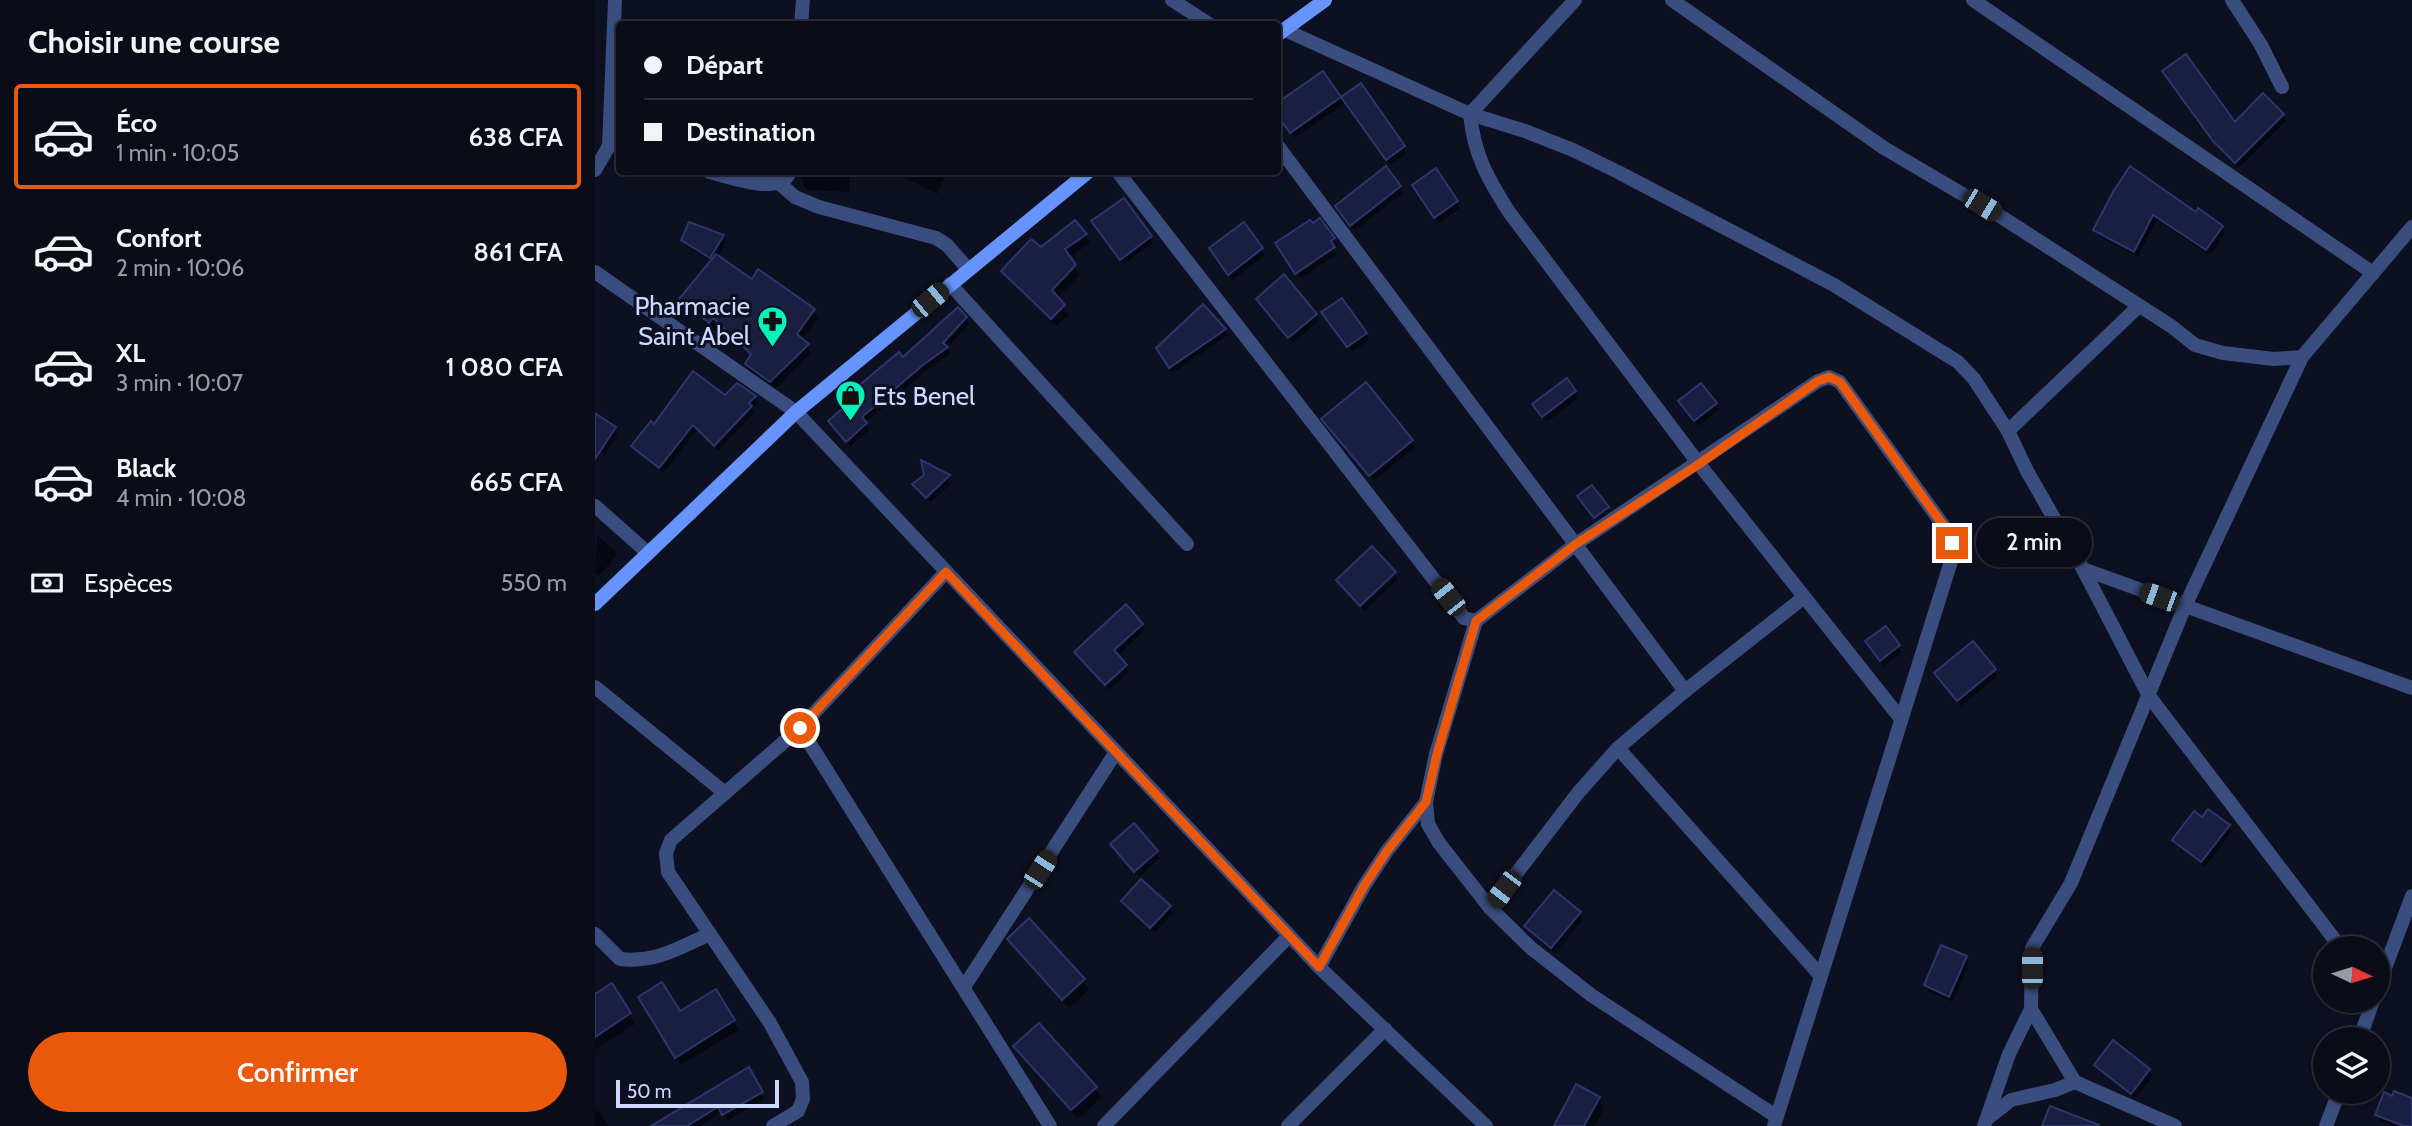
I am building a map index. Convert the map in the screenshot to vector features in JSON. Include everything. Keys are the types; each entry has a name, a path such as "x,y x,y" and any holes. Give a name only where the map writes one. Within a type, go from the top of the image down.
{"street":[{"path":"595,170 614,148 615,0"},
{"path":"801,21 803,0"},
{"path":"1173,0 1204,21"},
{"path":"1281,32 1325,0"},
{"path":"1575,0 1470,114 1472,140 1486,175 1509,212 1699,464 1901,719"},
{"path":"1672,0 1884,148 2003,218 2195,345 2245,357 2302,358"},
{"path":"1973,0 2373,273"},
{"path":"2232,0 2261,45 2282,87"},
{"path":"1281,32 1470,114 1573,150 1834,285 1958,362 1974,379 2008,431 2027,471 2084,569 2149,696 2332,936"},
{"path":"1281,150 1685,691"},
{"path":"722,175 759,184 779,183 789,175"},
{"path":"595,604 796,412 1085,175"},
{"path":"1120,175 1464,618 1476,621"},
{"path":"779,183 795,197 819,207 936,238 947,245 968,269"},
{"path":"1986,1122 2009,1054 2031,1009 2032,948 2071,883 2185,606 2302,358 2412,227"},
{"path":"595,272 796,412 1289,936 1486,1126"},
{"path":"950,284 1187,544"},
{"path":"2008,431 2139,306"},
{"path":"1829,377 1840,382 1948,532 1952,543 1951,568 1901,719 1776,1121 1591,995 1531,948 1490,908 1439,844 1428,824 1426,802 1437,754 1476,621 1576,544 1699,464 1818,381 1829,377"},
{"path":"595,506 648,554"},
{"path":"2084,569 2412,688"},
{"path":"773,1126 798,1111 803,1099 802,1082 770,1023 668,872 667,853 671,840 800,728 946,572"},
{"path":"1490,908 1578,793 1618,747 1803,598"},
{"path":"595,687 725,793"},
{"path":"800,728 1050,1126"},
{"path":"1618,747 1821,975"},
{"path":"964,987 1116,752"},
{"path":"1319,967 1364,886 1387,851 1426,802"},
{"path":"2391,952 2412,896"},
{"path":"595,933 620,959 636,961 657,959 710,933"},
{"path":"1104,1126 1289,936"},
{"path":"2031,1009 2075,1082 2175,1126"},
{"path":"1288,1126 1385,1029"},
{"path":"1986,1122 2011,1100 2055,1090 2075,1082"},
{"path":"2326,1126 2334,1104"}],"building":[{"path":"2186,54 2235,122 2263,93 2284,114 2235,163 2213,141 2162,71"},
{"path":"1323,71 1341,97 1290,133 1281,121 1281,100"},
{"path":"1361,83 1405,146 1386,160 1341,97"},
{"path":"1386,166 1401,186 1350,226 1335,206"},
{"path":"2130,166 2196,212 2198,208 2223,226 2206,250 2153,215 2134,252 2093,230"},
{"path":"1436,168 1458,201 1434,218 1412,185"},
{"path":"1124,198 1152,236 1120,260 1091,221"},
{"path":"1320,218 1335,238 1331,241 1335,247 1295,274 1275,243 1310,220 1313,223"},
{"path":"1075,220 1087,234 1065,249 1076,265 1052,290 1065,305 1051,319 1001,271 1031,239 1041,247"},
{"path":"689,222 724,235 710,258 681,240"},
{"path":"1244,222 1263,248 1228,275 1209,248"},
{"path":"716,254 752,279 758,269 815,309 797,334 809,344 770,382 745,364 751,354 713,318 709,323 679,299"},
{"path":"1284,274 1317,314 1288,338 1256,299"},
{"path":"1342,298 1367,333 1347,347 1321,312"},
{"path":"1203,304 1226,329 1169,368 1156,348"},
{"path":"958,307 967,317 943,343 948,347 862,417 867,423 846,442 828,421 859,394 855,389 899,352 903,357"},
{"path":"693,371 725,395 737,383 756,396 749,403 752,406 714,446 693,425 659,468 631,446 651,421 654,424"},
{"path":"1567,378 1576,391 1542,417 1532,404"},
{"path":"1366,382 1413,440 1369,476 1321,419"},
{"path":"1701,383 1717,403 1694,421 1678,401"},
{"path":"595,413 616,427 595,459"},
{"path":"921,460 950,475 926,498 912,484 924,475"},
{"path":"1592,485 1609,507 1594,518 1577,496"},
{"path":"1372,546 1396,572 1360,606 1336,580"},
{"path":"1126,604 1143,624 1114,650 1127,665 1105,685 1074,652"},
{"path":"1886,626 1900,645 1880,661 1865,641"},
{"path":"1973,641 1996,669 1957,701 1934,673"},
{"path":"2208,809 2230,825 2201,862 2172,840 2194,811 2202,817"},
{"path":"1134,823 1158,851 1134,872 1110,844"},
{"path":"1141,879 1171,906 1150,928 1121,901"},
{"path":"1554,890 1581,912 1551,948 1524,926"},
{"path":"1029,918 1085,979 1062,1000 1007,939"},
{"path":"1941,945 1967,956 1949,997 1924,985"},
{"path":"662,982 680,1011 716,989 735,1020 675,1058 638,997"},
{"path":"612,983 631,1013 595,1037 595,994"},
{"path":"1039,1023 1097,1087 1071,1110 1013,1046"},
{"path":"2113,1040 2150,1069 2131,1094 2094,1065"},
{"path":"749,1067 763,1092 722,1115 718,1107 687,1126 651,1126"},
{"path":"1576,1084 1600,1097 1584,1126 1554,1126"},
{"path":"2394,1091 2412,1098 2412,1126 2404,1126 2375,1115 2379,1104 2390,1104 2390,1095 2392,1096"},
{"path":"2050,1106 2099,1125 2099,1126 2042,1126"}],"place":[{"name":"Pharmacie Saint Abel","path":"773,348"},
{"name":"Ets Benel","path":"850,423"}],"route":[{"path":"800,728 946,572 1319,967 1364,886 1387,851 1426,802 1437,754 1476,621 1576,544 1699,464 1818,381 1829,377 1840,382 1948,532 1952,543"}]}
